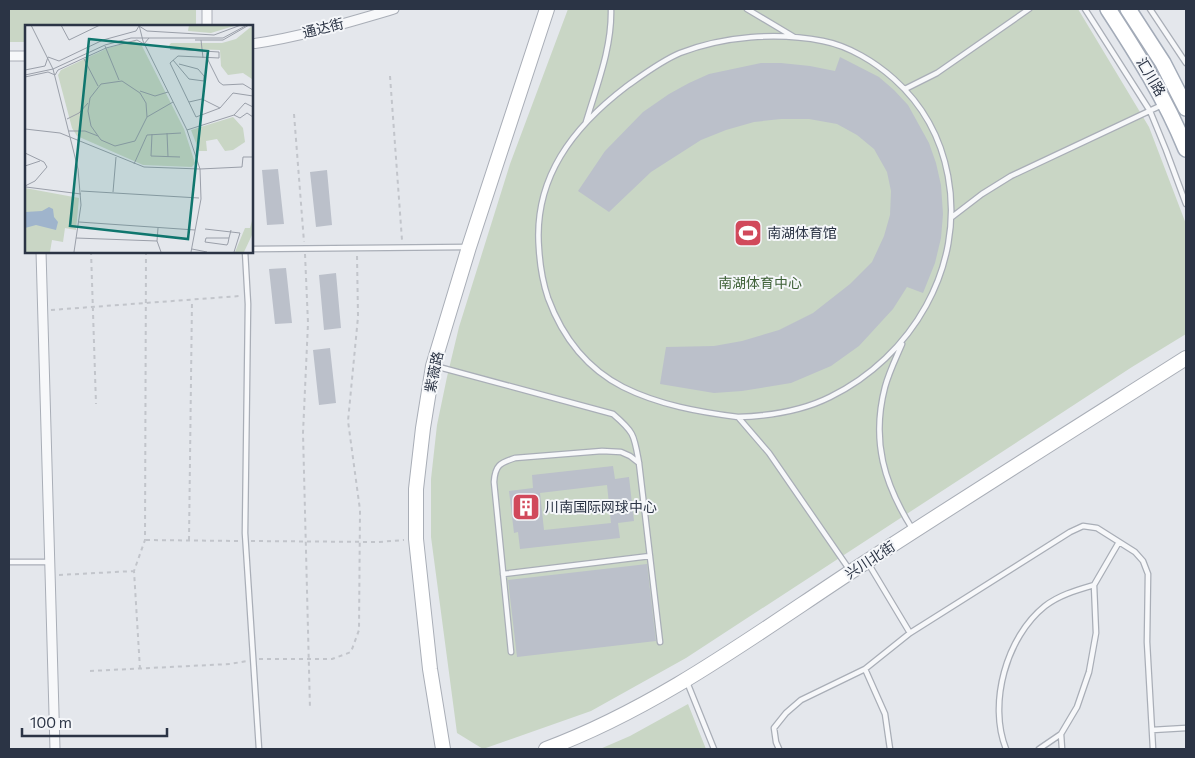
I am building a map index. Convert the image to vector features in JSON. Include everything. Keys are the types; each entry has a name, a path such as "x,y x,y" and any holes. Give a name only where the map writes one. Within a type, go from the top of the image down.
{"main road":[{"name":"紫薇路","path":"443,749 430,669 416,539 416,489 423,428 433,366 469,247 547,9"},
{"name":"汇川路","path":"1108,9 1149,72 1166,103 1186,149"},
{"name":"汇川路","path":"1128,9 1163,63 1186,108"},
{"name":"兴川北街","path":"546,749 612,720 686,681 913,531 1186,358"}],"street":[{"path":"207,9 207,25"},
{"name":"通达街","path":"252,44 266,42 394,9"},
{"path":"9,56 25,56"},
{"path":"41,252 55,749"}],"lane":[{"path":"586,123 606,55 611,9"},
{"path":"747,9 795,38"},
{"path":"905,89 937,72 1029,9"},
{"path":"1085,9 1150,111 1186,204"},
{"path":"1150,9 1186,63"},
{"path":"763,37 795,38 823,41 843,47 885,72 905,89 918,104 940,146 951,190 952,217 950,236 935,291 921,316 903,341 871,370 848,388 826,399 780,413 738,417 673,406 621,386 581,356 565,336 545,290 538,234 541,203 548,177 568,144 586,123 603,106 647,72 679,54 736,40 763,37"},
{"path":"952,217 982,194 1011,176 1166,103"},
{"path":"252,249 469,247"},
{"path":"245,252 248,296 246,541 259,749"},
{"path":"903,341 885,387 881,413 880,454 890,487 899,508 913,531"},
{"path":"433,366 613,414 629,428 635,438 639,463 660,642"},
{"path":"738,417 769,454 850,572"},
{"path":"511,652 494,482 495,471 502,462 515,458 602,450 621,452 639,463"},
{"path":"780,749 776,742 774,728 786,713 801,700 865,669 910,633 1070,532 1084,526 1097,528 1135,552 1143,561 1148,574 1147,642 1153,749"},
{"path":"1039,749 1061,734 1077,707 1089,672 1096,633 1094,585 1119,542"},
{"path":"503,574 650,556"},
{"path":"9,562 50,562"},
{"path":"867,562 910,633"},
{"path":"1006,749 1002,739 1000,719 1001,682 1010,654 1026,627 1045,606 1068,594 1094,585"},
{"path":"865,669 885,714 890,749"},
{"path":"686,681 714,749"},
{"path":"1152,730 1186,728"},
{"path":"1061,734 1062,749"}],"path":[{"path":"390,76 403,247"},
{"path":"294,114 308,323 303,433 310,709"},
{"path":"90,671 230,664 253,659 332,659 350,652 359,630 360,510 348,421 358,317 357,248"},
{"path":"91,252 96,404"},
{"path":"140,668 134,571 145,540 146,252"},
{"path":"42,311 248,296"},
{"path":"189,540 192,300"},
{"path":"145,540 379,542 416,539"},
{"path":"50,576 134,571"}],"green space":[{"path":"9,9 196,9 196,25 25,25 25,42 9,42"},
{"name":"南湖体育中心","path":"568,9 1078,9 1149,127 1186,224 1186,334 1132,367 686,658 591,711 483,749 457,733 431,537 431,479 437,425 459,327 510,164"},
{"path":"688,704 706,749 600,749 630,736"}],"building":[{"path":"840,57 879,77 894,90 908,105 929,143 941,185 943,214 941,238 935,263 923,293 907,287 893,309 859,346 831,366 791,383 742,391 714,393 660,384 666,347 714,346 742,341 779,330 813,313 850,284 872,262 884,236 890,215 891,191 887,172 874,149 857,135 837,124 809,119 781,119 754,122 701,140 651,172 609,212 578,191 605,151 643,112 689,83 709,74 761,63 810,66 835,71"},
{"path":"278,169 284,224 267,225 262,170"},
{"path":"327,170 332,225 316,227 310,172"},
{"path":"286,268 292,323 275,324 269,269"},
{"path":"336,273 341,328 324,330 319,275"},
{"path":"330,348 336,403 319,405 313,350"},
{"name":"川南国际网球中心","path":"613,466 615,479 629,477 634,521 618,523 620,538 520,549 518,532 514,533 509,491 533,488 532,475","holes":["607,485 611,523 544,530 540,493"]},
{"path":"647,564 656,641 517,657 508,580"}],"place":[{"name":"南湖体育馆","path":"748,233"},
{"name":"川南国际网球中心","path":"526,507"}]}
